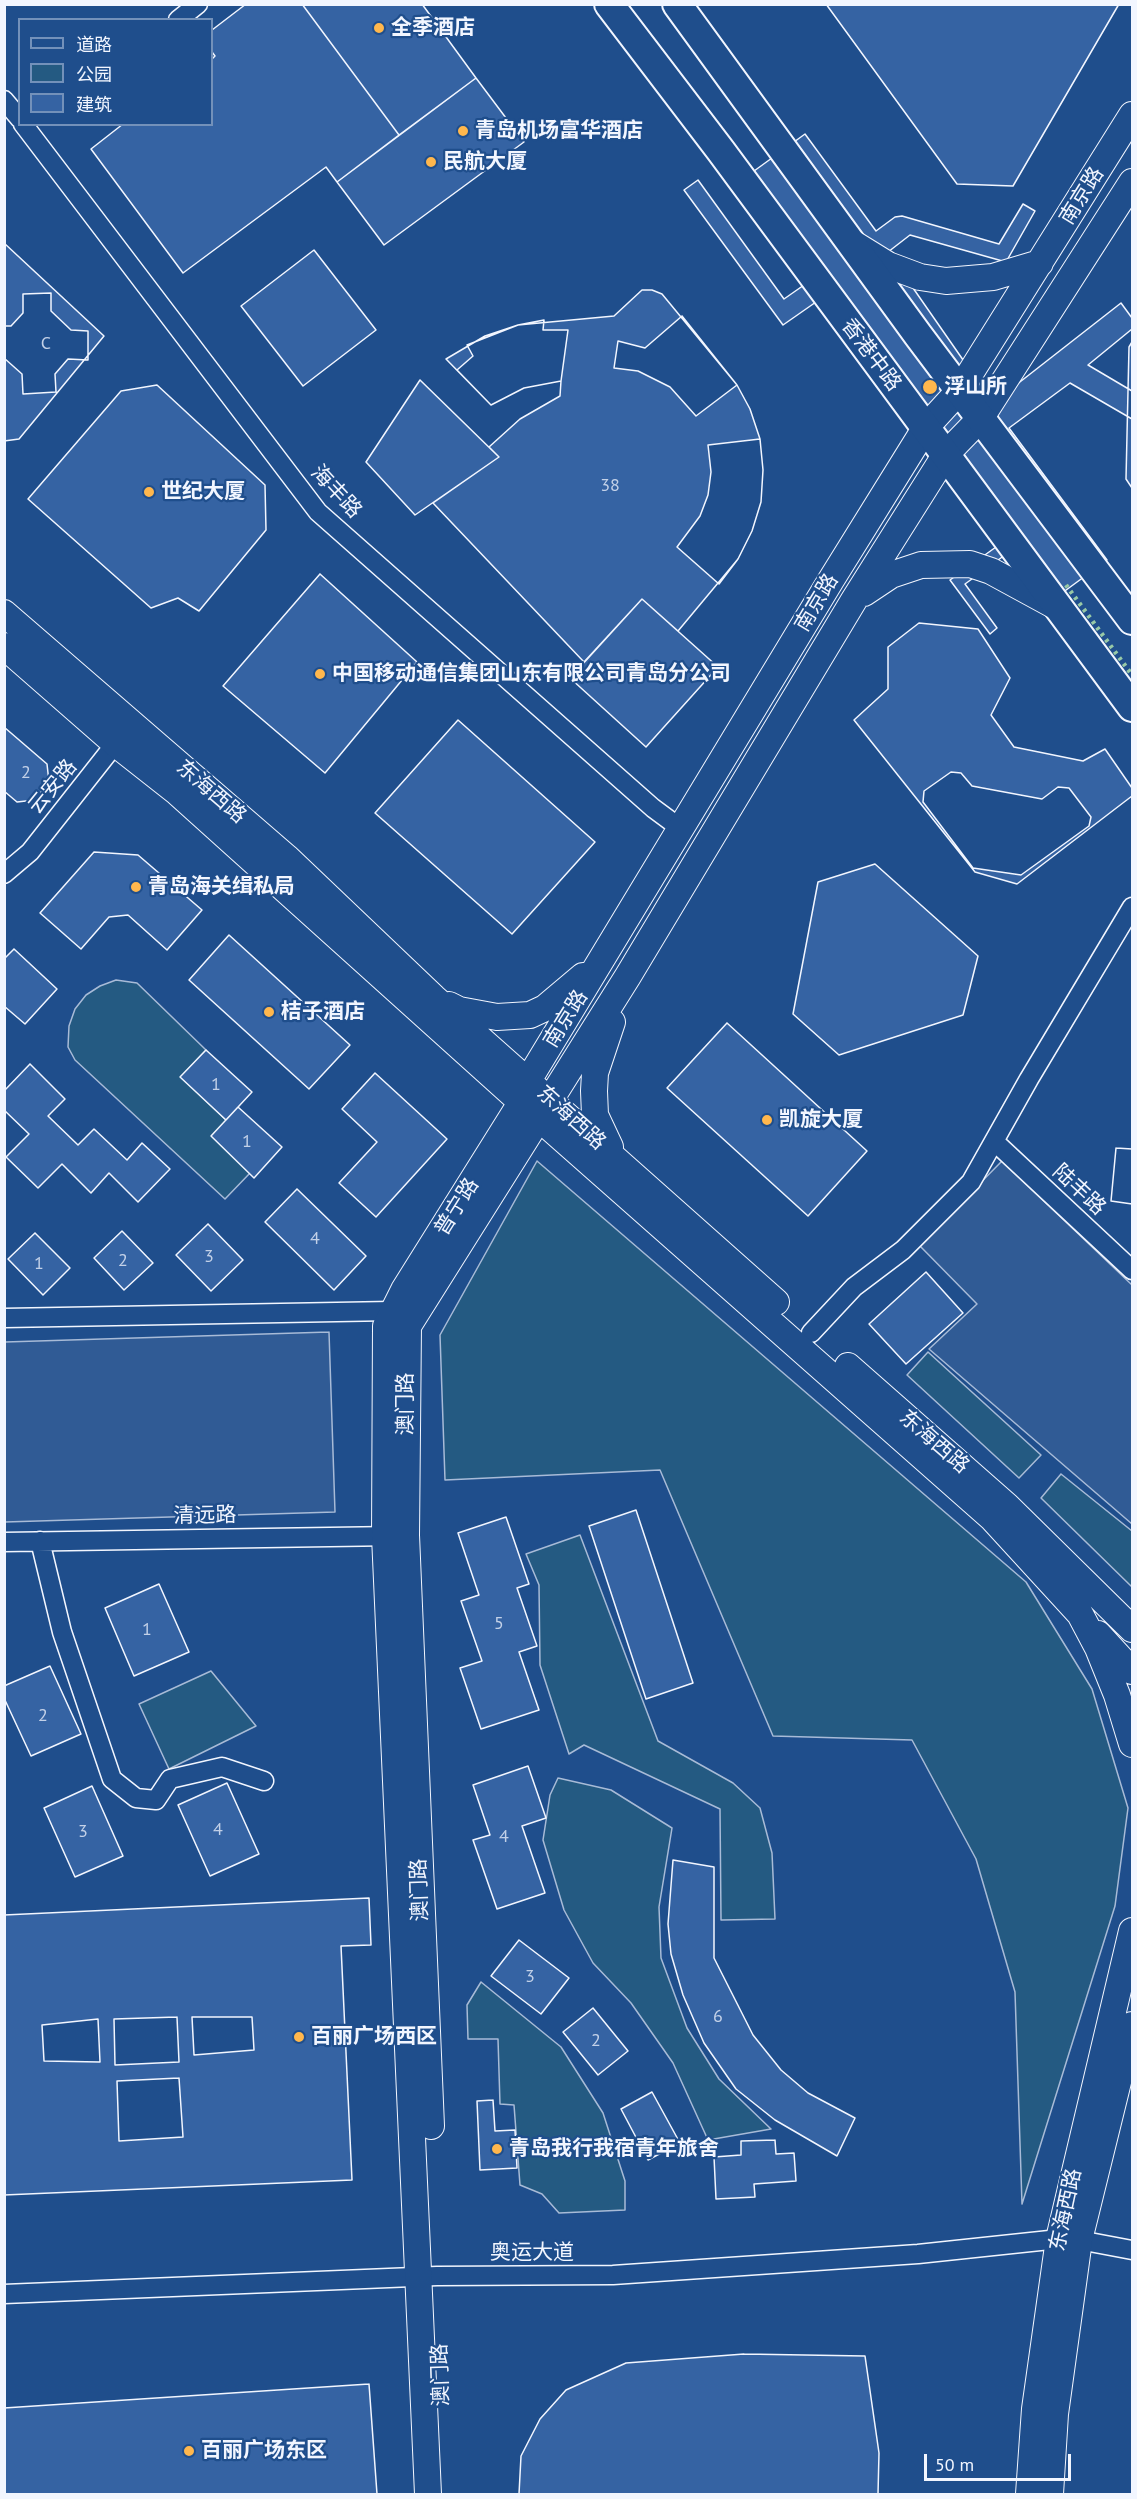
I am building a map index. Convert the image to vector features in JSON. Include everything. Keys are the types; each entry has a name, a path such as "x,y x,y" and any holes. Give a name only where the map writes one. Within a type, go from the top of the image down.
{"main road":[{"name":"香港中路","path":"609,4 1132,707"},
{"path":"677,4 959,392 1132,620"},
{"name":"南京路","path":"535,1100 601,959 680,828 926,428 959,392 1132,115"},
{"name":"南京路","path":"535,1100 628,976 854,600 946,454 980,419 1132,182"},
{"path":"848,240 888,265 920,277 946,281 993,277 1040,263"},
{"path":"854,600 891,575 921,565 953,563 970,564 991,572 1059,608"},
{"name":"东海西路","path":"4,613 286,857 434,998 535,1100 620,1162 1007,1506 1132,1629"},
{"name":"东海西路","path":"4,646 535,1100 992,1518 1080,1614 1110,1679 1132,1744"},
{"path":"434,998 459,1010 478,1014 512,1017 530,1015 562,996 601,959"},
{"path":"620,1162 598,1123 594,1091 602,1049 628,976"},
{"name":"普宁路","path":"404,1310 447,1266 535,1100"},
{"name":"澳门路","path":"404,1310 408,1326 395,1536 428,2276 446,2494"},
{"path":"1080,1614 1132,1671"},
{"name":"东海西路","path":"1029,2494 1035,2409 1132,1931"},
{"name":"东海西路","path":"1050,2494 1069,2240 1132,2025"},
{"name":"澳门路","path":"428,2276 428,2494"}],"street":[{"path":"180,18 198,4"},
{"name":"海丰路","path":"4,100 18,115"},
{"name":"海丰路","path":"28,126 318,512 653,808 680,828"},
{"name":"云安路","path":"4,874 30,852 131,723"},
{"path":"811,1333 854,1287 903,1250 971,1182 1029,1078 1132,907"},
{"name":"陆丰路","path":"994,1142 1132,1270"},
{"path":"4,1318 404,1310"},
{"name":"清远路","path":"4,1542 395,1536"},
{"path":"40,1541 62,1632 112,1779 136,1798 156,1800 170,1779 222,1767 264,1781"},
{"name":"奥运大道","path":"4,2294 428,2276 613,2275 918,2254 1069,2240 1132,2250"}],"green space":[{"path":"116,980 137,983 206,1050 181,1077 226,1120 251,1172 225,1199 75,1060 68,1047 69,1026 75,1009 86,995"},
{"path":"537,1161 1026,1582 1092,1689 1128,1808 1115,1906 1022,2204 1015,1992 976,1859 912,1740 773,1736 660,1470 445,1480 440,1335"},
{"path":"928,1352 1041,1455 1019,1478 907,1375"},
{"path":"1061,1474 1132,1531 1132,1587 1041,1498"},
{"path":"580,1535 658,1741 733,1783 760,1808 772,1853 775,1919 721,1920 720,1809 584,1745 569,1754 540,1665 539,1585 526,1554"},
{"path":"211,1671 256,1726 169,1769 139,1704"},
{"path":"558,1778 611,1790 672,1828 659,1907 661,1958 687,2028 719,2079 771,2129 708,2140 673,2063 631,2003 593,1963 564,1910 543,1840 550,1795"},
{"path":"481,1982 561,2047 603,2113 625,2181 625,2210 559,2213 542,2194 520,2185 514,2105 500,2104 498,2039 468,2039 467,2005"}],"shaded area":[{"path":"1002,1161 1132,1285 1132,1524 929,1349 977,1304 919,1245"},
{"path":"329,1332 335,1512 5,1522 5,1342"}],"building":[{"path":"246,4 302,4 399,135 337,182 326,167 183,273 91,149 120,126 213,126 213,58 215,56 213,29"},
{"path":"302,4 422,4 476,78 399,135"},
{"path":"826,4 1119,4 1013,186 957,184"},
{"name":"民航大厦","path":"476,78 524,142 384,245 337,182"},
{"name":"浮山所","path":"805,134 876,231 895,217 902,216 999,244 1023,204 1035,211 1006,262 910,235 888,252 993,403 1121,303 1132,318 1132,329 1088,365 1132,391 1132,419 1070,383 1009,428 1107,560 1043,607 1005,555 965,584 997,628 990,634 950,580 996,547 816,302 783,325 684,190 698,180 784,299 804,285 732,187"},
{"path":"4,243 104,336 19,439 4,441"},
{"path":"314,250 376,330 303,386 241,306"},
{"path":"642,290 652,290 662,294 737,385 750,409 760,439 763,470 761,502 752,531 738,559 678,631 642,599 584,662 433,503 499,457 489,447 520,419 560,396 561,381 524,388 491,405 446,359 485,336 518,325 614,316"},
{"path":"51,293 51,311 71,330 88,331 88,360 68,359 55,374 56,392 23,394 22,374 4,358 4,326 11,326 23,313 23,294"},
{"path":"682,316 737,385 696,416 670,387 638,371 614,368 618,341 645,348"},
{"path":"544,320 543,330 568,330 561,381 524,388 491,405 457,370 473,356 467,345 518,325"},
{"path":"1132,342 1132,488 1126,479 1129,347"},
{"path":"420,380 499,457 415,515 366,462"},
{"name":"世纪大厦","path":"157,385 265,485 266,530 199,611 178,598 151,608 28,499 121,391"},
{"path":"760,439 763,470 761,502 752,531 738,559 719,584 677,547 700,516 708,495 711,472 708,445"},
{"name":"中国移动通信集团山东有限公司青岛分公司","path":"320,574 417,662 325,773 223,686"},
{"path":"642,599 718,667 646,747 570,678"},
{"path":"919,623 978,629 1010,678 991,715 1014,747 1083,761 1105,749 1132,788 1132,796 1017,884 975,872 854,720 888,689 888,647"},
{"path":"458,720 595,842 512,934 375,813"},
{"path":"4,727 47,764 49,782 35,800 17,802 4,791"},
{"path":"951,772 961,773 972,786 1042,799 1058,787 1069,788 1091,817 1089,826 1021,875 973,868 923,802 924,791"},
{"path":"94,852 138,855 202,910 167,950 128,915 109,917 81,949 40,913"},
{"path":"875,864 978,956 963,1015 839,1055 793,1014 818,882"},
{"name":"桔子酒店","path":"229,935 350,1045 309,1089 189,980"},
{"path":"14,949 57,989 25,1024 4,1006 4,959"},
{"name":"凯旋大厦","path":"727,1023 867,1151 808,1216 667,1088"},
{"path":"206,1050 252,1092 226,1120 180,1077"},
{"path":"30,1064 65,1099 48,1116 78,1145 94,1129 127,1160 142,1143 170,1169 138,1202 109,1173 91,1193 62,1164 38,1188 6,1157 29,1134 4,1110 4,1091"},
{"path":"375,1073 447,1139 376,1217 339,1183 377,1142 342,1109"},
{"path":"238,1107 282,1147 254,1178 211,1136"},
{"path":"1116,1148 1132,1149 1132,1204 1111,1201"},
{"path":"1116,1148 1132,1149 1132,1204 1111,1201"},
{"path":"297,1189 366,1256 334,1290 265,1222"},
{"path":"208,1224 243,1260 211,1291 176,1255"},
{"path":"122,1231 153,1263 124,1290 94,1258"},
{"path":"35,1233 70,1268 43,1295 8,1259"},
{"path":"926,1272 963,1313 906,1364 869,1324"},
{"path":"636,1510 693,1683 646,1699 589,1526"},
{"path":"506,1517 529,1584 517,1588 537,1646 519,1652 539,1710 481,1729 460,1668 482,1661 461,1601 479,1595 458,1533"},
{"path":"159,1584 189,1652 134,1676 105,1608"},
{"path":"50,1666 81,1734 31,1756 4,1698 4,1686"},
{"path":"528,1766 546,1818 522,1826 545,1893 497,1909 473,1840 490,1835 473,1785"},
{"path":"227,1783 259,1854 210,1876 178,1805"},
{"path":"92,1786 123,1856 75,1877 44,1808"},
{"path":"673,1860 714,1867 714,1958 753,2035 781,2070 808,2093 855,2118 837,2156 775,2120 736,2089 704,2043 683,1995 671,1954 668,1924"},
{"name":"百丽广场西区","path":"369,1898 371,1945 341,1946 352,2180 4,2195 4,1915","holes":["177,2017 179,2062 115,2065 114,2019","192,2017 252,2017 254,2050 194,2055","98,2019 100,2062 44,2061 42,2025","179,2078 183,2137 119,2141 117,2081"]},
{"path":"519,1940 569,1978 541,2014 491,1976"},
{"path":"593,2008 628,2051 598,2075 563,2032"},
{"path":"652,2092 680,2143 648,2160 621,2109"},
{"name":"青岛我行我宿青年旅舍","path":"493,2100 495,2131 515,2130 517,2168 480,2170 477,2101"},
{"path":"775,2140 776,2154 794,2153 796,2181 754,2184 755,2197 716,2199 714,2157 741,2155 741,2141"},
{"path":"744,2354 865,2356 879,2453 878,2494 519,2494 521,2456 540,2419 566,2390 626,2363"},
{"name":"百丽广场东区","path":"369,2384 377,2494 4,2494 4,2408"}],"hedge":[{"path":"1066,585 1132,675"}],"place":[{"name":"全季酒店","path":"379,28"},
{"name":"青岛机场富华酒店","path":"463,131"},
{"name":"民航大厦","path":"431,162"},
{"name":"浮山所","path":"930,387"},
{"name":"世纪大厦","path":"149,492"},
{"name":"中国移动通信集团山东有限公司青岛分公司","path":"320,674"},
{"name":"青岛海关缉私局","path":"136,887"},
{"name":"桔子酒店","path":"269,1012"},
{"name":"凯旋大厦","path":"767,1120"},
{"name":"百丽广场西区","path":"299,2037"},
{"name":"青岛我行我宿青年旅舍","path":"497,2149"},
{"name":"百丽广场东区","path":"189,2451"}]}
